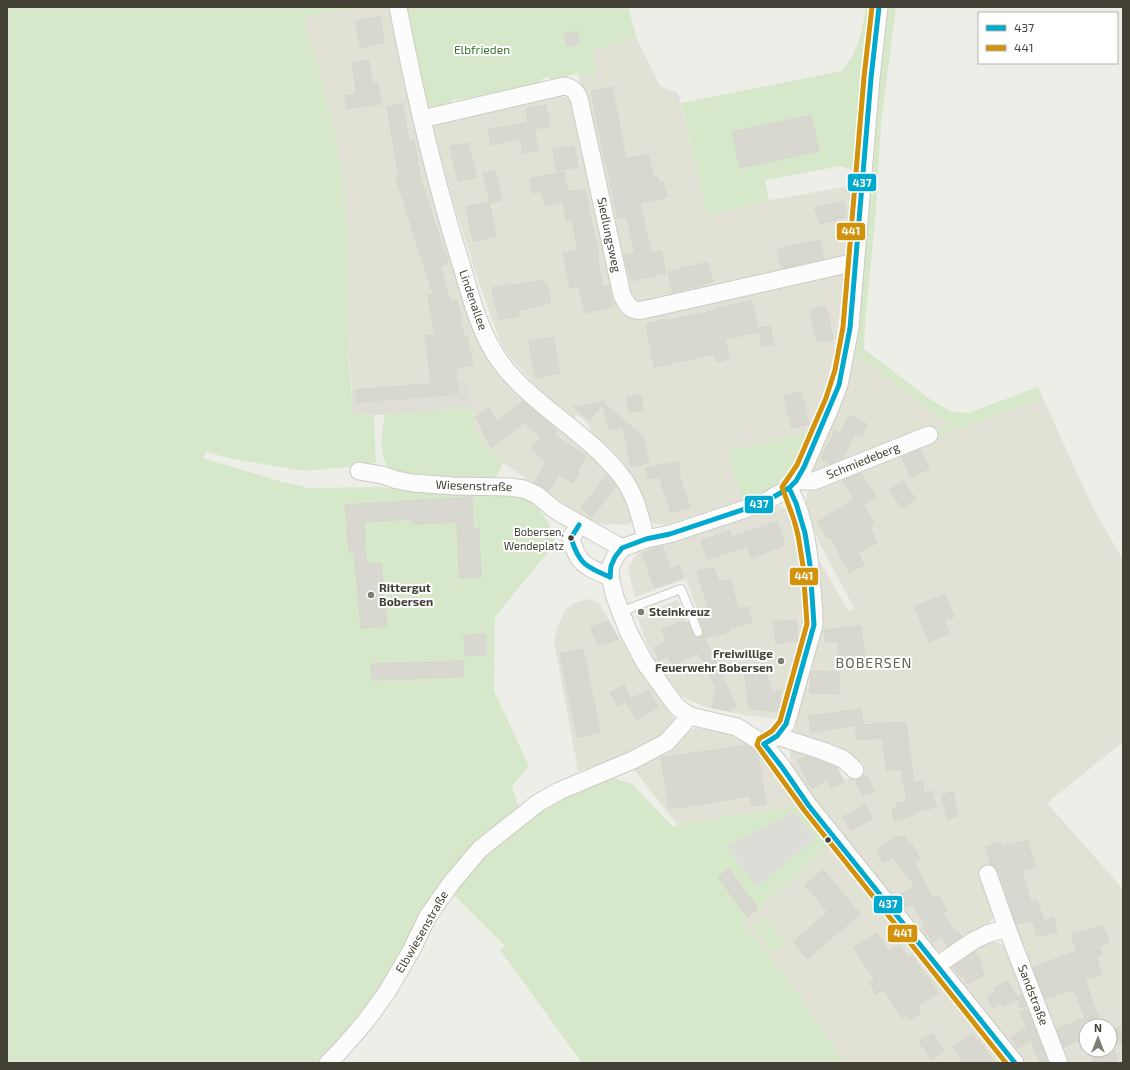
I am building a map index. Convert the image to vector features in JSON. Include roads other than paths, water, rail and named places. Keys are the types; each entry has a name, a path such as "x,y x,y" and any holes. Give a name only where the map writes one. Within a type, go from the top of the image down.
{"street":[{"name":"Lindenallee","path":"398,7 410,71 451,234 478,317 490,346 499,360 517,380 591,445 623,478 638,506 646,539"},
{"path":"855,770 843,760 823,751 771,740 737,727 690,716 677,707 646,663 628,631 611,586 610,577 611,566 618,552 646,539 670,534 764,503 793,484 830,408 839,385 850,328 871,78 880,7"},
{"name":"Siedlungsweg","path":"422,119 564,86 575,90 622,295 628,306 635,310 643,310 847,264 855,266"},
{"name":"Schmiedeberg","path":"793,484 814,481 929,435"},
{"name":"Wiesenstraße","path":"359,471 413,483 453,486 510,487 524,489 537,495 555,510 591,530 618,552"},
{"path":"771,740 786,724 814,625 806,536 793,484"},
{"path":"580,524 571,538 575,553 583,564 610,577"},
{"name":"Elbwiesenstraße","path":"328,1063 366,1021 387,992 432,911 452,882 480,849 538,803 559,791 633,760 666,742 690,716"},
{"path":"771,740 782,767 809,806 1015,1063"},
{"name":"Sandstraße","path":"988,874 1007,928 1059,1063"},
{"path":"936,966 973,941 987,934 1007,928"}],"lane":[{"path":"620,612 681,589 698,632"}],"place":[{"name":"Bobersen, Wendeplatz","path":"571,538"},
{"name":"Rittergut Bobersen","path":"371,595"},
{"name":"Steinkreuz","path":"641,612"},
{"name":"Freiwillige Feuerwehr Bobersen","path":"781,661"}],"district":[{"name":"BOBERSEN","path":"874,663"}],"park label":[{"name":"Elbfrieden","path":"482,50"}]}
